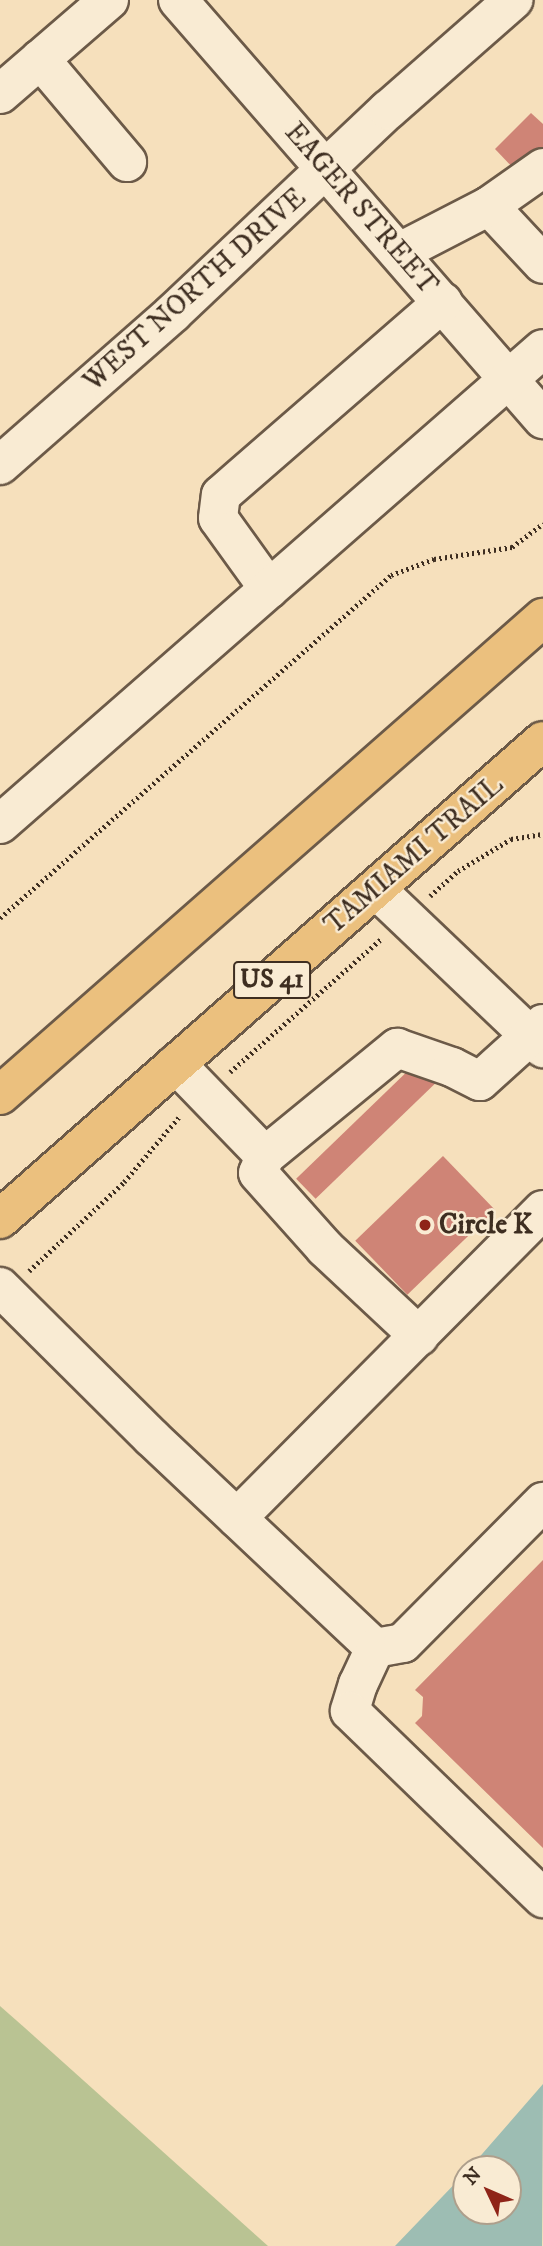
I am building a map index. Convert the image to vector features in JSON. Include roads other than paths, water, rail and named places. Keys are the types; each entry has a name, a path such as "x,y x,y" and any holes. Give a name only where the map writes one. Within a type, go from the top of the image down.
{"main road":[{"path":"0,1095 543,618"},
{"name":"TAMIAMI TRAIL","path":"0,1219 543,741"}],"street":[{"path":"0,94 109,0"},
{"name":"EAGER STREET","path":"178,0 543,419"},
{"name":"WEST NORTH DRIVE","path":"0,465 173,313 513,0"},
{"path":"40,59 127,162"},
{"path":"400,252 489,206 543,168"},
{"path":"489,206 543,264"},
{"path":"269,589 218,518 221,495 443,302"},
{"path":"0,824 543,349"},
{"path":"376,889 539,1036 480,1081 452,1067 397,1048 265,1156 258,1172 325,1248 419,1336"},
{"path":"176,1064 265,1156"},
{"path":"237,1518 543,1210"},
{"path":"3,1290 375,1648"},
{"path":"375,1648 403,1643 543,1503"},
{"path":"375,1648 358,1684 350,1711 543,1898"}],"water":[{"path":"543,2084 542,2246 395,2246 452,2187 452,2225 522,2225 522,2155 481,2155"}],"place":[{"name":"Circle K","path":"425,1225"}]}
